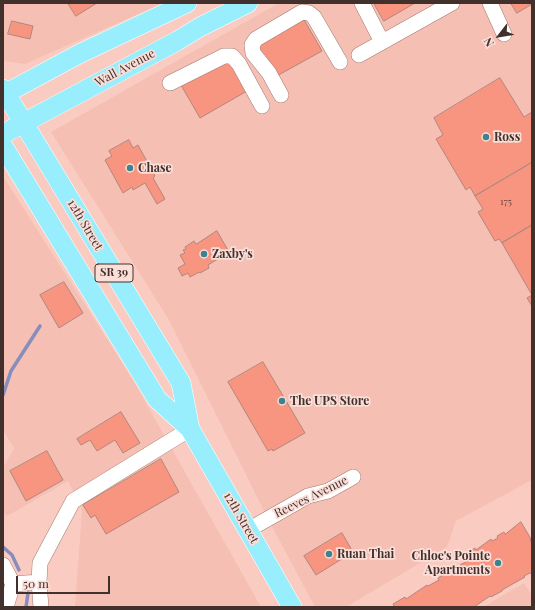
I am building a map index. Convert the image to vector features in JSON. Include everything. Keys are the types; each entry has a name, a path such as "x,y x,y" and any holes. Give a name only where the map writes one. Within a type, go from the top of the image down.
{"main road":[{"path":"4,92 79,54 187,3"},
{"name":"Wall Avenue","path":"3,134 177,41 200,27 248,3"},
{"name":"12th Street","path":"4,92 181,383 190,429"},
{"name":"12th Street","path":"3,146 157,399 190,429 292,607"}],"street":[{"path":"362,3 382,42"},
{"path":"359,55 452,3"},
{"path":"490,3 504,34"},
{"path":"281,95 269,73 253,53 252,45 256,39 302,12 309,13 314,17 340,62"},
{"path":"170,83 224,56 232,56 239,64 262,106"},
{"path":"41,607 39,582 40,563 73,500 190,429"},
{"name":"Reeves Avenue","path":"248,530 308,496 328,491 353,477"},
{"path":"3,565 13,584 6,607"},
{"path":"13,584 39,582"}],"shaded area":[{"path":"3,3 163,3 25,64 3,61"},
{"path":"279,3 532,3 532,480 456,521 447,547 346,607 315,607 268,519 169,320 51,132"},
{"path":"3,176 133,380 261,607 75,607 82,510 68,481 7,516 3,512 3,468 14,448 3,430"},
{"path":"524,583 532,596 532,607 483,607"}],"building":[{"path":"68,3 97,3 76,16"},
{"path":"374,3 415,3 384,21"},
{"path":"511,3 532,3 532,4 517,13"},
{"path":"303,18 322,51 273,78 255,45"},
{"path":"12,21 33,26 30,39 8,34"},
{"path":"228,57 247,91 200,118 181,85"},
{"name":"Ross","path":"500,78 524,117 532,112 532,162 475,196 470,187 466,190 436,139 443,135 434,118"},
{"name":"Chase","path":"129,140 133,148 138,145 155,176 153,178 165,199 157,204 145,183 133,190 132,187 123,193 105,160 112,156 109,151"},
{"path":"532,163 532,225 502,243 499,239 495,241 478,212 483,209 475,196"},
{"path":"532,225 532,295 502,243"},
{"name":"Zaxby's","path":"217,231 229,252 208,265 209,268 200,273 199,272 190,277 188,273 182,276 178,268 185,264 180,255 185,253 183,250 186,249 185,247 194,241 196,244"},
{"path":"64,282 83,313 59,328 40,295"},
{"path":"532,295 532,306 527,298"},
{"path":"263,362 305,433 273,451 272,449 268,451 228,382"},
{"path":"121,412 140,443 123,453 115,440 97,451 90,440 81,445 77,439"},
{"path":"47,451 63,480 26,501 10,471"},
{"path":"161,459 179,492 106,534 95,515 91,518 83,505"},
{"name":"Chloe's Pointe Apartments","path":"521,522 532,543 532,573 524,576 525,577 491,597 490,596 474,607 392,607 394,606 393,604 405,597 406,599 427,585 428,586 439,580 438,578 450,570 451,572 461,566 460,565 469,560 465,554 475,548 476,550 491,539 492,541 498,538 497,536 504,532 505,534"},
{"name":"Ruan Thai","path":"342,533 353,552 316,575 304,556"}],"waterway":[{"path":"3,395 11,371 40,326"},
{"path":"3,547 12,555 19,570"},
{"path":"26,607 28,593"}],"place":[{"name":"Ross","path":"486,137"},
{"name":"Chase","path":"130,168"},
{"name":"Zaxby's","path":"204,254"},
{"name":"The UPS Store","path":"282,401"},
{"name":"Ruan Thai","path":"329,554"},
{"name":"Chloe's Pointe Apartments","path":"498,563"}]}
